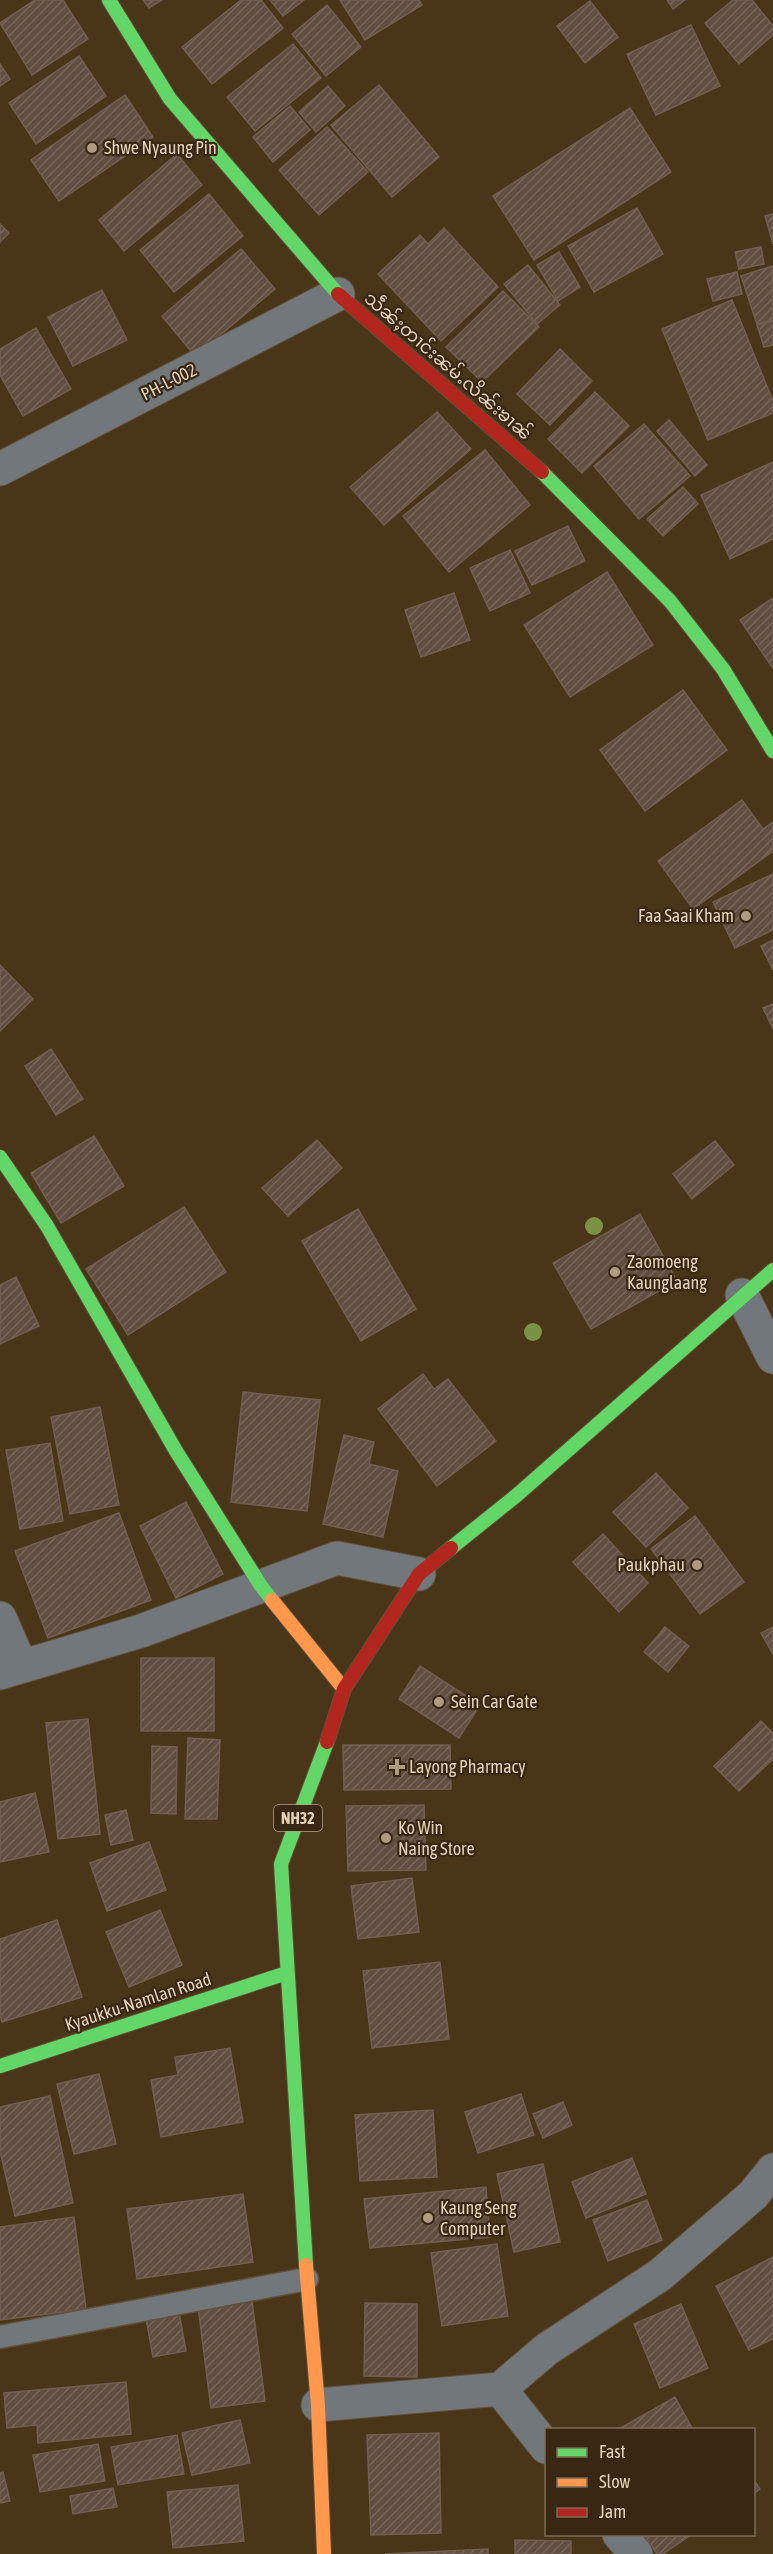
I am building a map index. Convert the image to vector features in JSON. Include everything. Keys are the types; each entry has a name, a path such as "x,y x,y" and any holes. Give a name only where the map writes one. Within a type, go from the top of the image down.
{"main road":[{"name":"သဵၼ်ႈတၢင်းၼမ်ႉလိၼ်းၶၢၼ်","path":"109,0 170,99 338,294 538,468 670,602 723,669 773,751"},
{"path":"0,1157 47,1226 176,1451 261,1586 344,1689"},
{"name":"NH32","path":"324,2554 318,2405 307,2279 281,1864 329,1736 344,1689 419,1574 517,1495 773,1270"},
{"name":"Kyaukku-Namlan Road","path":"0,2066 287,1973"}],"street":[{"name":"PH-L-002","path":"0,469 338,294"},
{"path":"742,1295 773,1356"},
{"path":"0,1618 10,1670 141,1631 337,1558 419,1574"},
{"path":"318,2405 500,2389 548,2349 660,2276 753,2195 773,2170"},
{"path":"500,2389 545,2446"},
{"path":"620,2536 636,2554"}],"lane":[{"path":"0,2337 307,2279"}],"building":[{"path":"35,0 63,0 88,39 32,75 0,23"},
{"path":"143,0 162,0 149,8"},
{"path":"241,0 261,0 283,28 212,84 182,47"},
{"path":"270,0 304,0 283,16"},
{"path":"340,0 419,0 422,5 365,40"},
{"path":"667,0 685,0 673,9"},
{"path":"733,0 752,0 773,26 773,35 739,64 705,23"},
{"path":"590,1 618,37 585,63 557,26"},
{"path":"327,5 361,47 326,76 292,34"},
{"path":"691,25 720,86 656,115 627,54"},
{"path":"293,44 321,78 255,131 227,97"},
{"path":"79,56 106,96 36,144 9,103"},
{"path":"0,64 10,79 0,86"},
{"path":"379,85 439,157 392,197 331,125"},
{"path":"328,86 345,106 316,132 299,112"},
{"name":"Shwe Nyaung Pin","path":"125,95 153,137 59,201 31,160"},
{"path":"290,106 310,130 273,162 253,137"},
{"path":"630,108 671,172 534,260 493,196"},
{"path":"327,127 368,172 319,215 279,170"},
{"path":"177,154 202,185 124,251 99,220"},
{"path":"209,194 243,236 174,292 140,250"},
{"path":"637,208 663,254 594,292 568,246"},
{"path":"773,214 773,244 765,216"},
{"path":"0,224 9,233 0,242"},
{"path":"444,228 498,287 441,341 378,274 420,235 428,244"},
{"path":"761,247 764,264 739,269 735,252"},
{"path":"241,249 275,289 195,356 162,316"},
{"path":"559,252 580,287 558,301 537,265"},
{"path":"528,265 560,305 537,324 504,284"},
{"path":"772,266 773,320 757,324 741,276"},
{"path":"737,272 742,294 713,301 707,279"},
{"path":"102,290 127,340 73,366 48,317"},
{"path":"503,291 539,327 482,382 446,347"},
{"path":"732,300 773,401 773,413 708,440 662,329"},
{"path":"773,321 773,345 764,347 757,325"},
{"path":"36,328 71,389 23,416 0,375 0,349"},
{"path":"560,349 592,381 550,425 517,394"},
{"path":"595,392 629,426 582,473 548,439"},
{"path":"437,412 471,449 384,525 350,487"},
{"path":"669,420 707,465 695,476 657,431"},
{"path":"644,424 690,476 639,519 594,466"},
{"path":"485,450 530,505 449,572 403,516"},
{"path":"773,462 773,539 730,559 701,495"},
{"path":"683,487 698,504 663,536 647,519"},
{"path":"568,526 585,561 532,585 515,551"},
{"path":"510,550 530,593 490,611 470,568"},
{"path":"607,572 653,645 570,697 524,625"},
{"path":"454,593 470,640 421,657 405,610"},
{"path":"773,598 773,667 772,667 740,620"},
{"path":"683,690 727,750 645,811 600,750"},
{"path":"742,800 763,829 773,822 773,851 693,909 658,861"},
{"name":"Faa Saai Kham","path":"773,874 773,930 735,948 713,902"},
{"path":"773,940 773,970 761,946"},
{"path":"0,965 33,999 0,1031"},
{"path":"773,1004 773,1029 763,1008"},
{"path":"51,1049 83,1099 56,1115 25,1066"},
{"path":"94,1136 124,1186 61,1223 31,1173"},
{"path":"317,1140 342,1168 288,1216 262,1188"},
{"path":"715,1141 734,1165 692,1199 673,1174"},
{"path":"184,1207 226,1272 128,1335 86,1269"},
{"path":"358,1209 416,1309 361,1341 302,1241"},
{"name":"Zaomoeng Kaunglaang","path":"640,1214 677,1281 591,1329 553,1263"},
{"path":"16,1277 39,1326 0,1344 0,1285"},
{"path":"423,1374 434,1389 448,1379 496,1441 437,1486 378,1409"},
{"path":"243,1392 320,1400 307,1511 231,1502"},
{"path":"100,1407 119,1505 70,1514 51,1417"},
{"path":"344,1435 374,1442 369,1464 398,1471 383,1537 323,1524"},
{"path":"50,1443 63,1521 20,1529 6,1450"},
{"name":"Paukphau","path":"656,1473 688,1508 646,1547 613,1512"},
{"path":"186,1502 223,1574 176,1598 140,1526"},
{"path":"119,1513 151,1600 48,1638 15,1551"},
{"name":"Paukphau","path":"695,1516 744,1582 700,1614 651,1549"},
{"path":"603,1534 648,1583 619,1612 573,1562"},
{"path":"665,1627 689,1646 668,1672 644,1652"},
{"path":"773,1627 773,1654 761,1633"},
{"path":"141,1658 214,1658 214,1731 141,1731"},
{"name":"Sein Car Gate","path":"420,1666 480,1705 459,1738 399,1699"},
{"path":"88,1719 100,1834 58,1839 46,1723"},
{"path":"761,1721 773,1733 773,1759 739,1791 714,1766"},
{"path":"188,1738 220,1740 217,1819 185,1819"},
{"name":"Layong Pharmacy","path":"343,1745 450,1745 451,1789 344,1790"},
{"path":"152,1746 177,1747 176,1814 151,1813"},
{"path":"35,1793 49,1852 0,1862 0,1802"},
{"name":"Ko Win Naing Store","path":"424,1805 426,1870 348,1871 346,1806"},
{"path":"126,1810 133,1840 111,1845 105,1815"},
{"path":"149,1842 166,1890 107,1911 90,1863"},
{"path":"412,1878 419,1932 358,1939 351,1886"},
{"path":"160,1910 182,1965 129,1987 106,1932"},
{"path":"57,1920 82,1997 2,2022 0,2015 0,1939"},
{"path":"440,1962 449,2039 372,2048 363,1971"},
{"path":"230,2048 243,2122 161,2137 151,2080 178,2075 175,2057"},
{"path":"99,2074 116,2144 74,2154 57,2084"},
{"path":"521,2094 534,2135 478,2153 465,2112"},
{"path":"50,2096 73,2203 15,2216 0,2151 0,2107"},
{"path":"563,2102 572,2125 543,2138 533,2114"},
{"path":"433,2110 437,2177 360,2181 355,2115"},
{"path":"632,2158 646,2194 586,2218 572,2182"},
{"path":"543,2164 560,2242 514,2252 497,2174"},
{"name":"Kaung Seng Computer","path":"486,2187 490,2237 370,2248 364,2199"},
{"path":"243,2194 253,2262 137,2279 127,2209"},
{"path":"647,2200 662,2240 608,2261 593,2220"},
{"path":"74,2217 86,2309 0,2320 0,2227"},
{"path":"497,2244 508,2316 442,2326 431,2253"},
{"path":"773,2257 773,2339 749,2350 716,2286"},
{"path":"252,2301 265,2401 211,2408 198,2307"},
{"path":"365,2303 417,2304 417,2377 364,2376"},
{"path":"681,2304 708,2368 660,2388 634,2324"},
{"path":"179,2312 186,2351 153,2357 146,2318"},
{"path":"126,2382 131,2434 38,2443 37,2425 7,2428 4,2393"},
{"path":"675,2397 692,2428 621,2428"},
{"path":"240,2420 250,2463 192,2475 182,2433"},
{"path":"439,2433 441,2533 371,2535 367,2435"},
{"path":"177,2435 184,2474 118,2485 111,2447"},
{"path":"98,2444 105,2481 40,2492 33,2455"},
{"path":"3,2472 10,2501 0,2503 0,2473"},
{"path":"755,2482 760,2489 755,2492"},
{"path":"238,2485 244,2541 173,2548 167,2492"},
{"path":"113,2488 117,2507 73,2514 70,2496"},
{"path":"644,2536 689,2536 663,2554 657,2554"},
{"path":"515,2540 571,2541 571,2554 515,2554"},
{"path":"488,2549 488,2554 385,2554"}],"traffic: fast":[{"path":"109,0 170,99 338,294"},
{"path":"542,472 670,601 723,669 773,751"},
{"path":"0,1157 47,1226 176,1451 272,1600"},
{"path":"451,1548 517,1495 773,1270"},
{"path":"306,2265 281,1864 327,1742"},
{"path":"0,2066 287,1973"}],"traffic: slow":[{"path":"272,1600 344,1689"},
{"path":"306,2265 318,2405 324,2554"}],"traffic: jam":[{"path":"338,294 542,472"},
{"path":"327,1742 344,1689 419,1574 451,1548"}],"place":[{"name":"Shwe Nyaung Pin","path":"92,148"},
{"name":"Faa Saai Kham","path":"746,916"},
{"name":"Zaomoeng Kaunglaang","path":"615,1272"},
{"name":"Paukphau","path":"697,1565"},
{"name":"Sein Car Gate","path":"439,1702"},
{"name":"Layong Pharmacy","path":"397,1767"},
{"name":"Ko Win Naing Store","path":"386,1838"},
{"name":"Kaung Seng Computer","path":"428,2218"}]}
